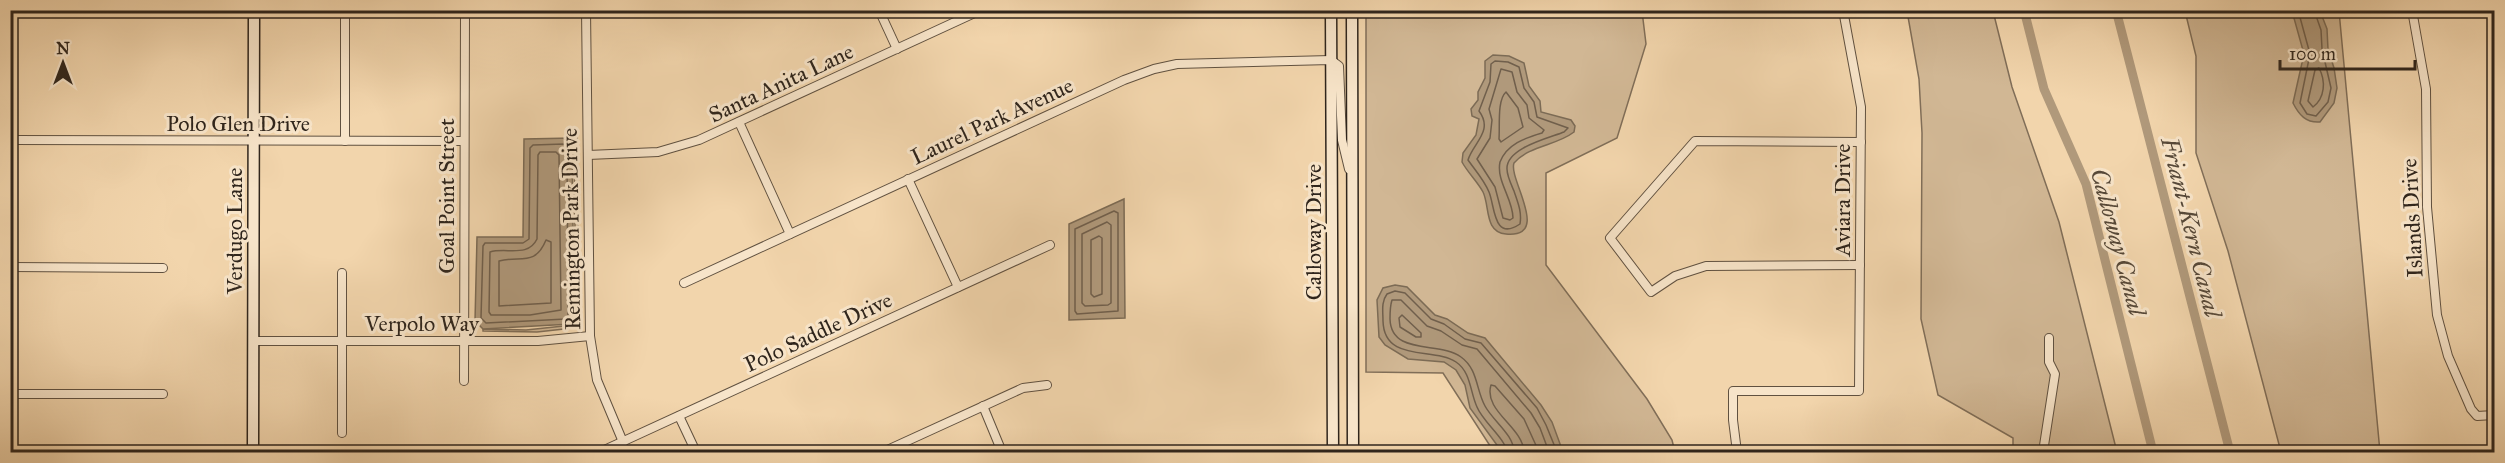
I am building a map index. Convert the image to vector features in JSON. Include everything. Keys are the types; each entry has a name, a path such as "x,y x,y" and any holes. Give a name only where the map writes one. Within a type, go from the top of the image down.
{"main road":[{"name":"Verdugo Lane","path":"253,453 254,10"},
{"name":"Calloway Drive","path":"1331,10 1333,453"},
{"name":"Calloway Drive","path":"1352,10 1353,453"}],"street":[{"path":"345,10 345,141"},
{"name":"Goal Point Street","path":"464,381 465,10"},
{"name":"Remington Park Drive","path":"586,10 590,336 597,380 623,441"},
{"path":"879,10 897,50"},
{"name":"Santa Anita Lane","path":"588,155 658,152 699,140 981,10"},
{"name":"Aviara Drive","path":"1737,453 1733,420 1733,391 1859,392 1861,142 1858,86 1844,10"},
{"name":"Islands Drive","path":"2412,10 2426,89 2427,207 2437,315 2448,356 2471,410 2477,416 2494,415"},
{"path":"10,12 164,13"},
{"path":"1331,60 1339,66 1342,140 1352,179"},
{"name":"Laurel Park Avenue","path":"684,283 1124,80 1154,69 1196,62 1331,60"},
{"path":"739,122 790,234"},
{"name":"Polo Glen Drive","path":"10,140 464,141"},
{"path":"1860,265 1706,266 1676,276 1651,292 1610,238 1695,141 1861,142"},
{"path":"908,180 958,287"},
{"name":"Polo Saddle Drive","path":"600,453 1050,245"},
{"path":"10,267 163,267"},
{"path":"342,273 342,433"},
{"name":"Verpolo Way","path":"253,341 538,341 590,336"},
{"path":"2043,453 2055,374 2049,362 2049,338"},
{"path":"883,453 1023,388 1047,385"},
{"path":"10,394 163,394"},
{"path":"983,406 1002,453"},
{"path":"679,416 696,453"}],"shaded area":[{"path":"1366,11 1642,11 1646,44 1617,138 1546,173 1546,265 1647,399 1672,440 1675,452 1494,452 1443,373 1366,372"},
{"path":"1907,11 1993,11 2012,87 2059,222 2117,452 2013,452 2013,438 1938,395 1921,319 1922,133 1919,79"},
{"path":"2185,11 2339,11 2380,452 2281,452 2228,251 2196,153 2196,56"},
{"path":"574,138 577,138 579,321 573,328 537,332 483,331 483,329 526,330 573,325 576,321"}],"water":[{"path":"2292,11 2320,11 2327,29 2328,49 2337,88 2334,103 2320,122 2304,117 2293,103 2304,54"},
{"path":"1493,55 1509,56 1524,63 1529,86 1540,101 1541,112 1571,120 1575,126 1574,132 1567,137 1535,149 1514,163 1514,171 1527,218 1526,227 1519,233 1506,234 1494,229 1483,192 1462,162 1463,153 1476,135 1479,119 1472,116 1471,109 1478,100 1478,92 1485,78 1485,61"},
{"path":"572,138 574,319 572,324 483,329 475,321 477,237 523,237 524,139"},
{"path":"1124,199 1125,318 1069,320 1069,224"},
{"path":"1395,285 1407,287 1435,315 1447,319 1468,333 1485,338 1541,405 1552,422 1563,452 1502,452 1470,408 1465,385 1456,370 1444,362 1408,359 1385,345 1379,337 1377,300 1383,288"}],"waterway":[{"name":"Calloway Canal","path":"2024,10 2044,89 2086,184 2153,452"},
{"name":"Friant-Kern Canal","path":"2116,10 2230,452"}]}
